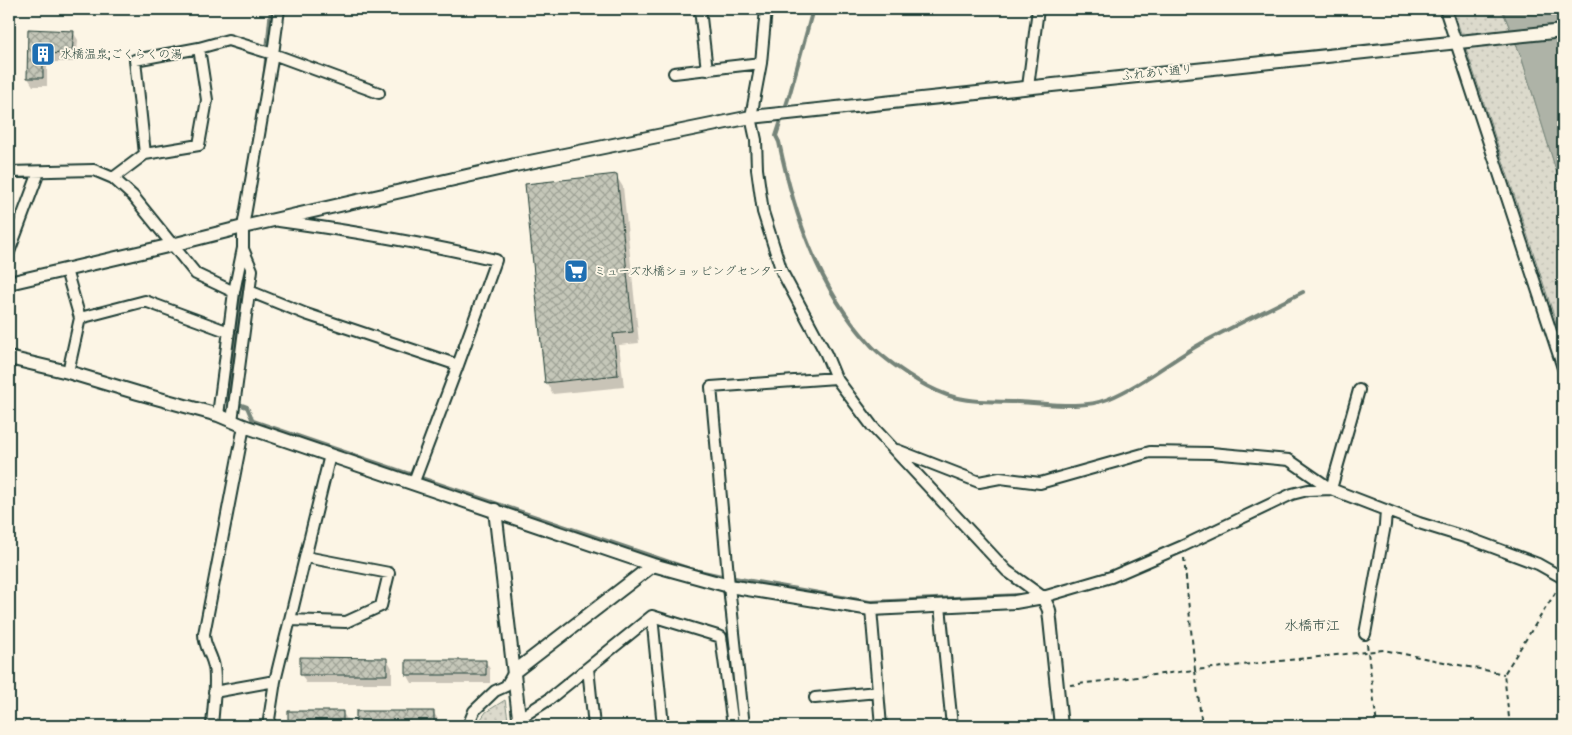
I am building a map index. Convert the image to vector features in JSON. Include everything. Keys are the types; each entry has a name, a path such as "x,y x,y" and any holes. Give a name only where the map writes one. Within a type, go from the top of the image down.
{"street":[{"path":"700,9 707,70"},
{"path":"766,9 761,63 751,116 756,140 757,169 763,212 782,272 826,354 836,378 872,426 1007,571 1043,597 1049,610 1061,726"},
{"path":"1028,87 1038,9"},
{"path":"1445,9 1460,42 1563,368"},
{"path":"218,415 234,292 243,248 243,227 274,54 277,10"},
{"name":"ふれあい通り","path":"9,283 515,165 751,116 1563,30"},
{"path":"145,154 136,60 228,40 274,54 379,93"},
{"path":"113,178 145,154 199,145 207,100 198,48"},
{"path":"674,74 761,63"},
{"path":"9,172 94,170 113,178 133,196 196,274 234,292"},
{"path":"9,252 39,172"},
{"path":"275,220 442,247 496,260 413,484"},
{"path":"212,726 214,667 204,641 204,634 238,423 252,270 243,248"},
{"path":"66,270 80,318 68,372"},
{"path":"249,291 306,314 458,365"},
{"path":"80,318 145,301 229,332"},
{"path":"9,358 68,372 218,415 413,484 653,564 729,586 871,609 1015,602 1043,597 1111,577 1183,546 1292,494 1308,490 1331,489"},
{"path":"744,726 729,586 712,387 836,378"},
{"path":"1331,489 1359,390"},
{"path":"894,448 978,482 1000,478 1040,483 1150,452 1211,453 1289,460 1331,489 1419,523 1471,539 1538,564 1563,579"},
{"path":"268,726 275,681 330,455"},
{"path":"495,510 520,722"},
{"path":"1366,634 1386,510"},
{"path":"290,620 346,622 381,606 389,573 306,557"},
{"path":"468,726 474,711 494,691 506,686 514,672 653,564"},
{"path":"940,606 952,726"},
{"path":"871,609 881,726"},
{"path":"520,722 652,616"},
{"path":"652,616 663,726"},
{"path":"652,616 722,637 733,726"},
{"path":"588,668 594,726"},
{"path":"214,692 275,681"},
{"path":"815,698 877,692"}],"path":[{"path":"1183,546 1202,726"},
{"path":"1510,726 1504,674 1563,579"},
{"path":"1366,634 1377,726"},
{"path":"1057,686 1384,650 1504,674"}],"shaded area":[{"path":"1453,9 1502,9 1521,56 1563,192 1563,343"},
{"path":"1502,9 1563,9 1563,193 1521,56"},
{"path":"505,700 509,726 476,726 486,712"}],"building":[{"name":"水橋温泉;ごくらくの湯","path":"28,29 74,31 72,53 43,54 43,78 27,78"},
{"path":"617,174 633,332 613,334 618,375 545,383 525,184"},
{"path":"300,657 387,658 387,675 300,675"},
{"path":"406,660 486,660 486,675 406,675"},
{"path":"288,711 343,711 343,726 288,726"},
{"path":"356,711 434,711 434,726 356,726"}],"waterway":[{"path":"264,80 271,9"},
{"path":"813,9 776,136 792,196 810,249 836,299 851,322 877,352 921,383 956,398 973,400 1063,405 1097,402 1133,387 1202,343 1303,292"},
{"path":"244,269 228,400 247,407 253,421 690,569 870,602 1020,595"},
{"path":"724,587 736,697"}],"place":[{"name":"水橋温泉;ごくらくの湯","path":"43,54"},
{"name":"ミューズ水橋ショッピングセンター","path":"576,271"}],"district":[{"name":"水橋市江","path":"1312,625"}]}
